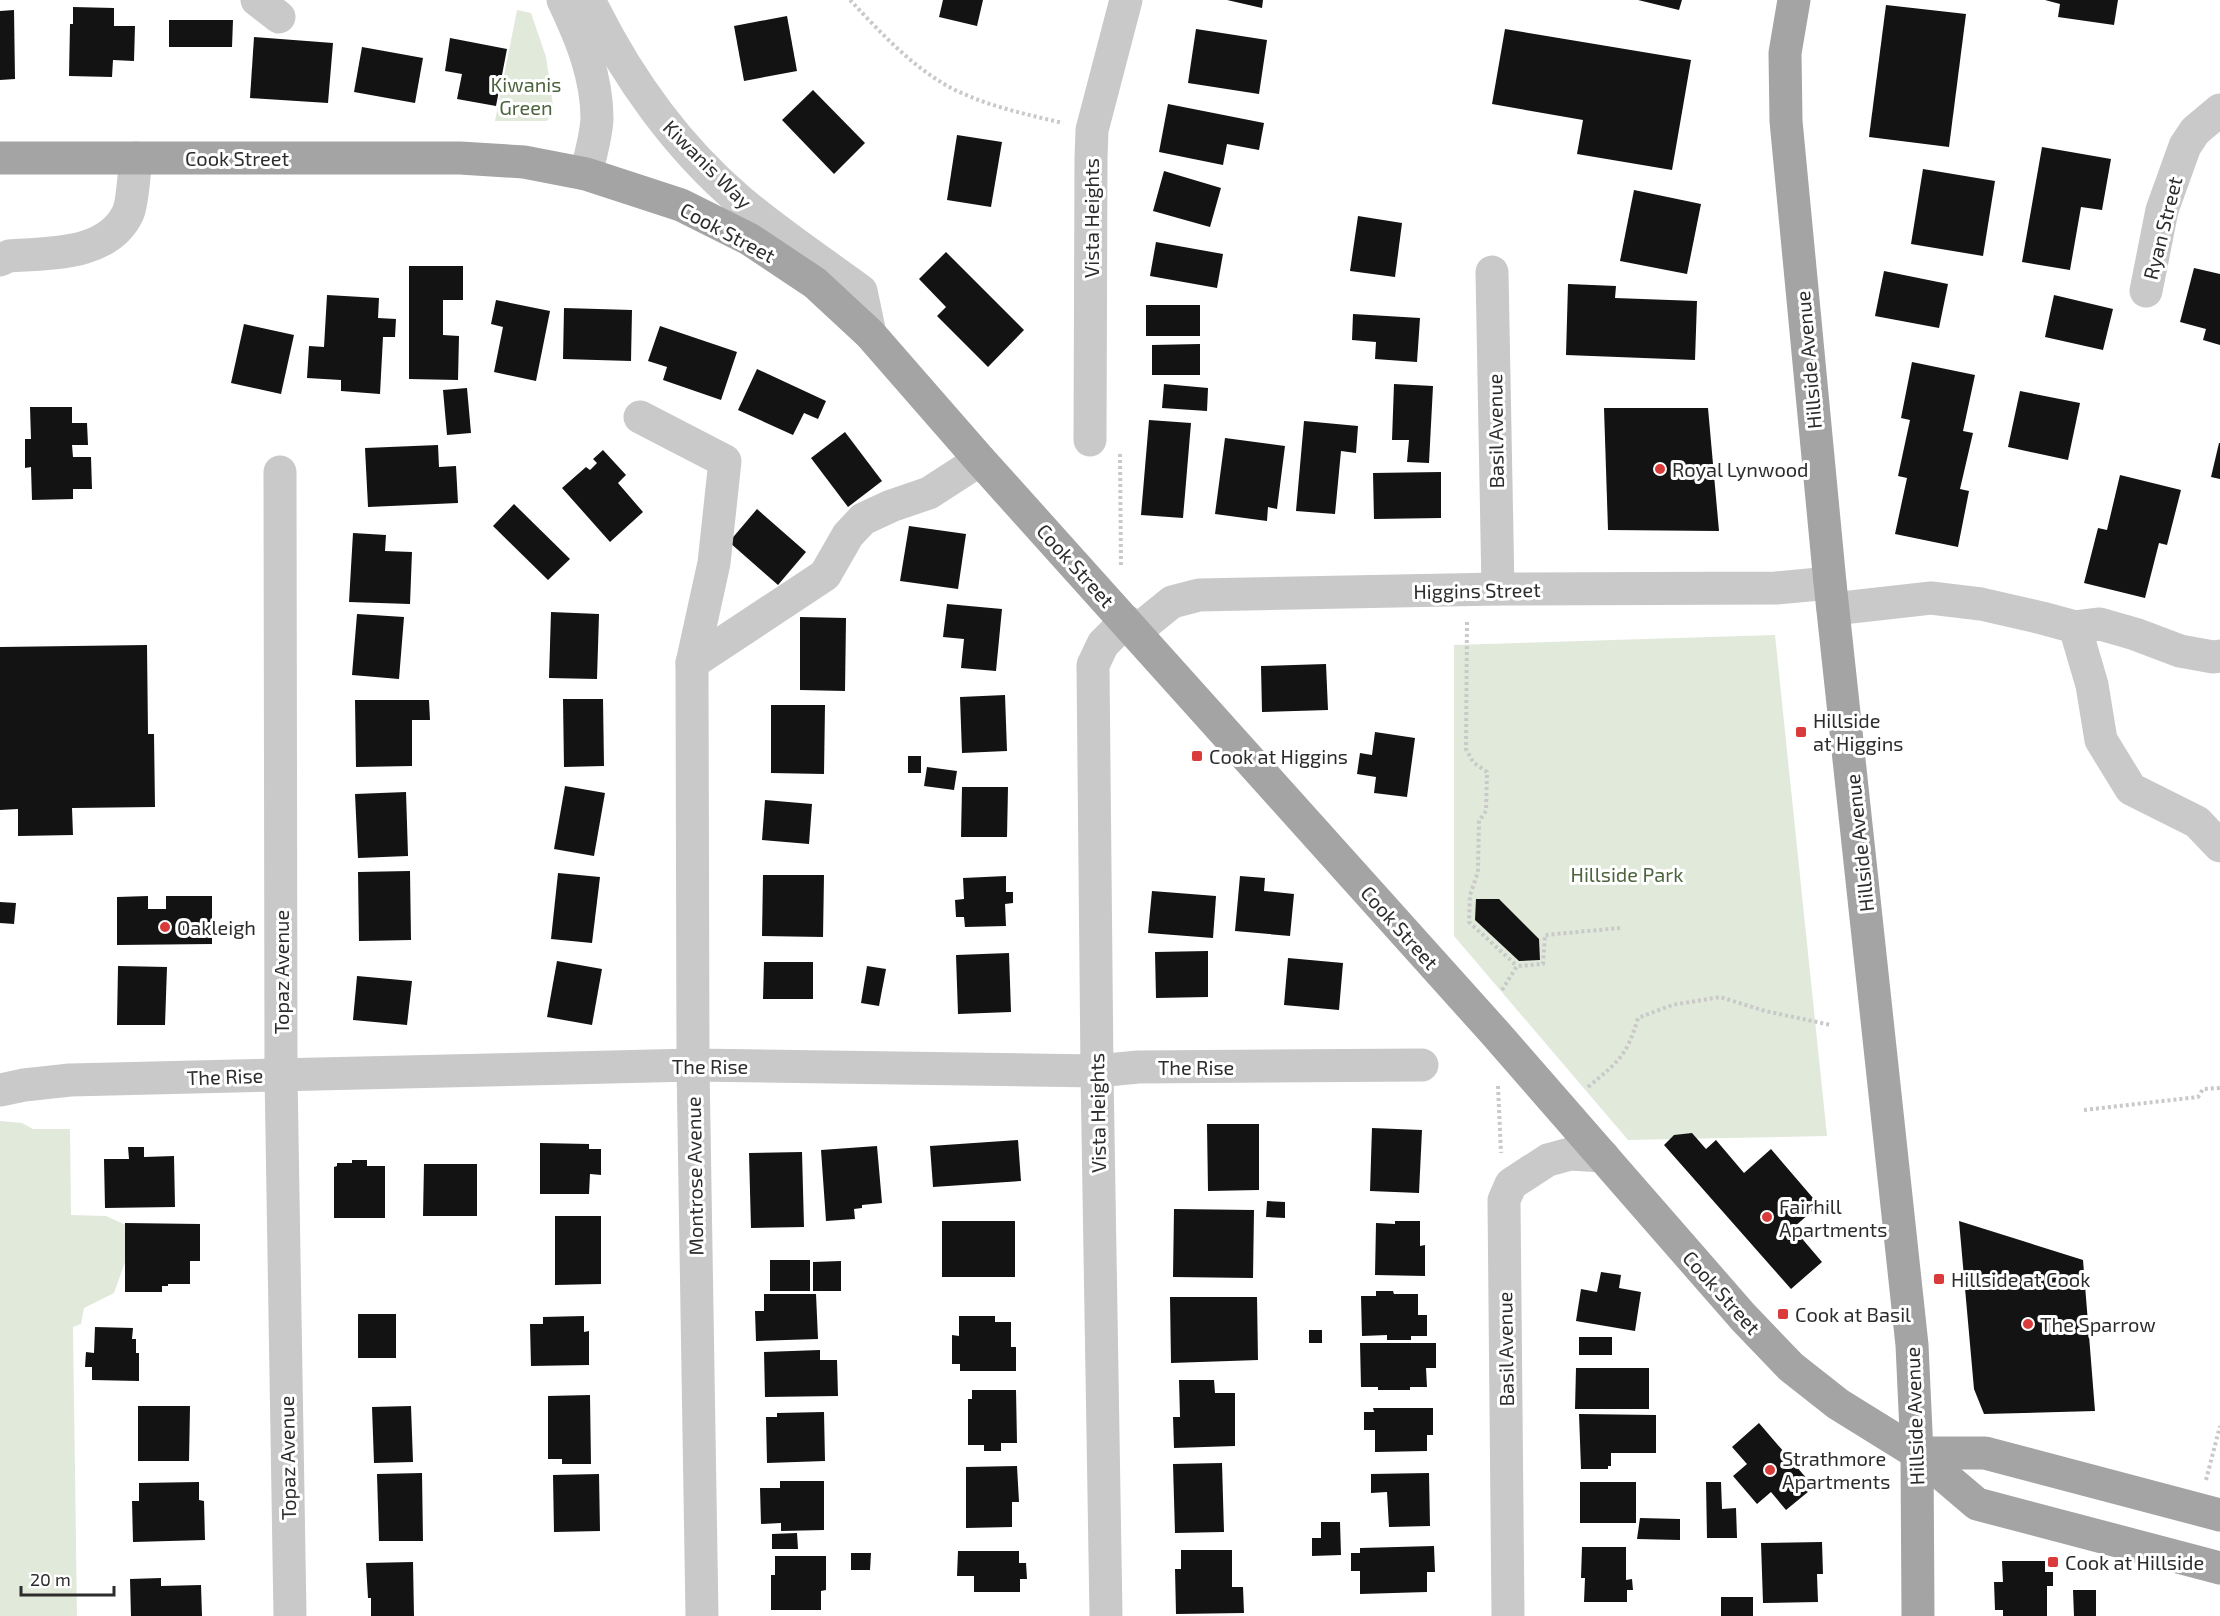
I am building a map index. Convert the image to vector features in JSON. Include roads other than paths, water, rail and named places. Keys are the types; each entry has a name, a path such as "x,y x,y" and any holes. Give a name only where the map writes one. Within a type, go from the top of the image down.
{"main road":[{"name":"Hillside Avenue","path":"1794,0 1785,54 1785,121 1832,596 1912,1345 1917,1453 1918,1616"},
{"name":"Cook Street","path":"0,158 460,158 524,162 586,174 681,205 749,239 814,283 870,334 980,460 1496,1034 1743,1317 1791,1367 1838,1404 1917,1453 1977,1504 2220,1568"},
{"path":"1917,1453 1985,1453 2212,1502"}],"street":[{"path":"563,0 581,38 594,79 597,121 586,174"},
{"name":"Kiwanis Way","path":"586,0 591,4 627,71 670,128 699,160 739,200 861,291 870,334"},
{"name":"Vista Heights","path":"1105,444 1091,158 1092,130 1126,0"},
{"name":"Ryan Street","path":"2146,291 2162,210 2185,146 2195,131 2220,110"},
{"path":"0,260 9,256 76,251 112,234 129,212 136,158"},
{"name":"Basil Avenue","path":"1483,589 1492,272"},
{"name":"Montrose Avenue","path":"640,417 725,461 714,563 692,663 693,1065 702,1616"},
{"path":"692,663 825,575 848,535 863,519 891,506 929,493 980,460"},
{"name":"Topaz Avenue","path":"280,472 281,1074 290,1616"},
{"name":"Higgins Street","path":"1131,627 1172,602 1199,595 1483,589 1776,588 1832,596 1931,598 1981,604 2074,627 2100,624 2180,651 2213,657 2220,656"},
{"name":"Vista Heights","path":"1106,1616 1093,665 1103,644 1131,627"},
{"path":"2074,627 2092,685 2101,740 2131,789 2197,822 2220,846"},
{"name":"The Rise","path":"0,1090 70,1080 693,1065 1097,1071 1138,1067 1422,1065"},
{"name":"Basil Avenue","path":"1508,1616 1504,1200 1512,1184 1548,1160 1570,1154 1603,1156"}],"place":[{"name":"Royal Lynwood","path":"1660,469"},
{"name":"Hillside at Higgins","path":"1801,732"},
{"name":"Cook at Higgins","path":"1197,756"},
{"name":"Oakleigh","path":"165,927"},
{"name":"Fairhill Apartments","path":"1767,1217"},
{"name":"Hillside at Cook","path":"1939,1279"},
{"name":"Cook at Basil","path":"1783,1314"},
{"name":"The Sparrow","path":"2028,1324"},
{"name":"Strathmore Apartments","path":"1770,1470"},
{"name":"Cook at Hillside","path":"2053,1562"}],"park label":[{"name":"Kiwanis Green","path":"526,96"},
{"name":"Hillside Park","path":"1627,874"}]}
